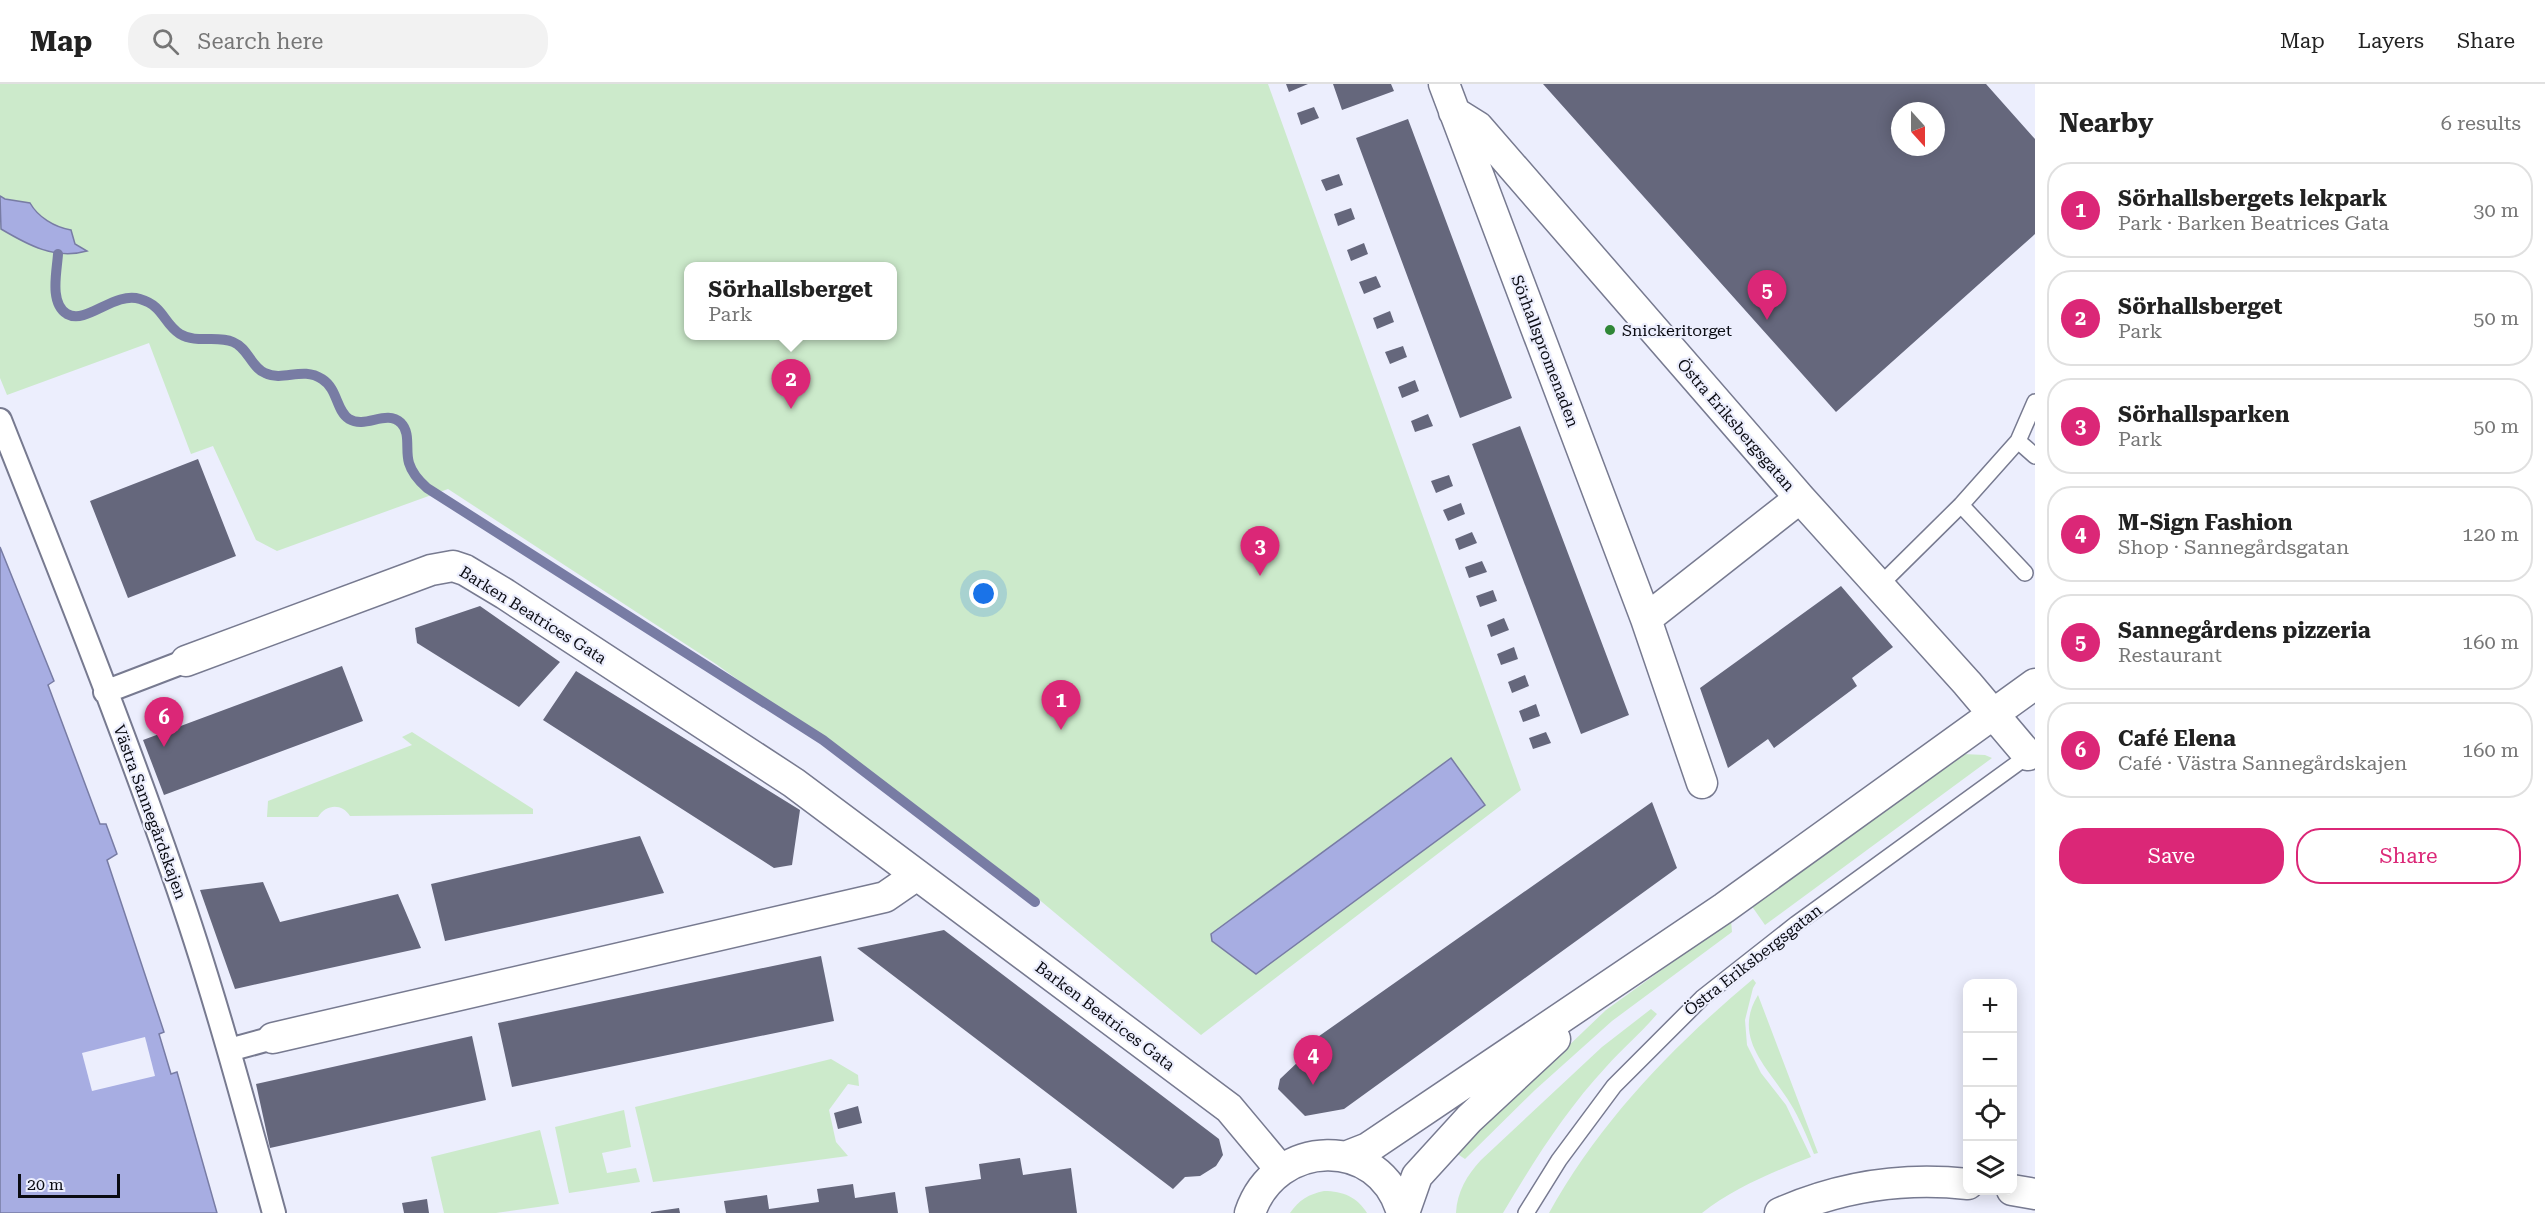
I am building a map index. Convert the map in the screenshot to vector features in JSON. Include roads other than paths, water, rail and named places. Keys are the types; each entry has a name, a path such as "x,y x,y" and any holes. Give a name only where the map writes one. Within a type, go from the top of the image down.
{"street":[{"name":"Sörhallspromenaden","path":"1444,84 1646,619 1702,783"},
{"name":"Östra Eriksbergsgatan","path":"1454,112 1478,127 1800,498 1993,714 2032,752"},
{"name":"Västra Sannegårdskajen","path":"0,420 174,874 229,1050 274,1213"},
{"path":"1646,619 1800,498"},
{"name":"Barken Beatrices Gata","path":"105,692 431,570 453,566 465,570 794,783 1229,1108 1280,1170"},
{"path":"1345,1157 1368,1148 1724,908 2035,684"},
{"path":"229,1050 885,897 917,875"},
{"path":"1403,1213 1417,1176 1469,1119 1585,1010 1658,952"},
{"path":"1250,1213 1264,1185 1280,1170 1306,1157 1325,1155 1345,1157 1378,1174 1391,1190 1403,1213"},
{"path":"1780,1213 1810,1200 1860,1187 1905,1182 1963,1184"},
{"path":"2017,1191 2035,1194"}],"lane":[{"path":"1879,586 1961,506 2018,441 2035,402"},
{"path":"2018,441 2035,456"},
{"path":"1961,506 2025,573"},
{"name":"Östra Eriksbergsgatan","path":"1526,1213 1559,1160 1595,1110 1628,1071 1687,1012 1755,955 2032,752"}],"water":[{"path":"0,196 30,203 47,221 71,230 75,244 87,251 64,254 53,252 32,245 1,229"},
{"path":"0,547 54,681 48,685 100,824 106,824 117,854 107,860 164,1032 159,1034 171,1074 177,1072 217,1213 0,1213"},
{"path":"1451,758 1485,805 1256,974 1212,941 1211,934"}],"waterway":[{"path":"58,254 56,295 61,309 67,314 83,315 120,300 140,299 159,310 174,330 186,337 233,342 265,373 279,376 307,374 322,379 331,388 342,411 349,419 362,422 382,418 395,419 401,423 406,432 410,467 427,488 823,740 1035,902"}],"place":[{"name":"Sannegårdens pizzeria","path":"1767,320"},
{"name":"Snickeritorget","path":"1610,330"},
{"name":"Sörhallsberget","path":"791,409"},
{"name":"Sörhallsparken","path":"1260,576"},
{"name":"Sörhallsbergets lekpark","path":"1061,730"},
{"name":"Café Elena","path":"164,747"},
{"name":"M-Sign Fashion","path":"1313,1085"}]}
